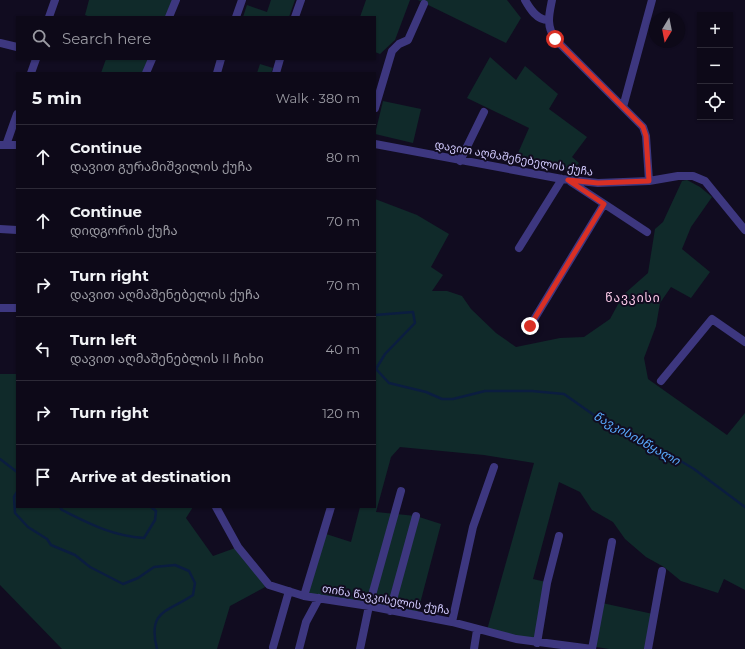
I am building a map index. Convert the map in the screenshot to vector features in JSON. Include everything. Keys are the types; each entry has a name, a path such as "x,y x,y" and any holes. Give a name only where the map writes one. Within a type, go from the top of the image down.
{"street":[{"path":"49,16 54,0"},
{"path":"169,16 176,0"},
{"path":"236,16 242,0"},
{"path":"295,16 300,0"},
{"path":"525,0 537,16 544,20 548,20"},
{"path":"552,0 548,20 549,30 555,39 643,127 646,136 649,181"},
{"path":"623,107 652,0"},
{"path":"376,105 392,51 399,44 408,40 424,4"},
{"path":"0,43 16,48"},
{"path":"31,72 36,60"},
{"path":"146,72 152,60"},
{"path":"217,72 221,60"},
{"path":"276,72 280,60"},
{"path":"460,161 484,112"},
{"path":"16,116 3,145 16,145"},
{"name":"დავით აღმაშენებელის ქუჩა","path":"376,144 565,180 598,183 649,181 678,176 693,176 705,181 745,230"},
{"path":"520,248 565,180 647,232"},
{"path":"530,326 604,204"},
{"path":"0,230 16,230"},
{"path":"0,308 16,308"},
{"path":"660,381 712,319 745,342"},
{"path":"452,622 473,527 494,466"},
{"path":"360,649 369,606 401,491"},
{"name":"თინა წავკისელის ქუჩა","path":"217,508 238,547 269,585 304,596 369,606 452,622 477,630 537,643 547,647 592,649"},
{"path":"304,596 331,508"},
{"path":"390,611 416,516"},
{"path":"537,643 547,583 559,536"},
{"path":"592,649 612,542"},
{"path":"648,649 662,571"},
{"path":"273,647 289,591"},
{"path":"299,649 306,622 319,598"},
{"path":"474,649 477,630"}],"green space":[{"path":"89,0 174,0 167,16 85,15"},
{"path":"271,0 295,0 289,16 243,16 247,5 267,12"},
{"path":"366,0 410,0 395,40 380,54 376,52 376,16 360,16"},
{"path":"418,0 507,0 521,18 506,43"},
{"path":"490,57 516,80 525,66 558,94 549,109 587,137 572,157 579,163 571,171 515,160 529,128 467,98"},
{"path":"106,60 150,60 145,72 101,72"},
{"path":"260,64 273,68 271,72 257,72"},
{"path":"383,101 421,109 413,143 376,134"},
{"path":"687,180 700,187 712,197 691,227 682,249 710,272 691,298 671,287 660,303 656,326 644,358 648,379 727,435 745,413 745,590 724,579 718,593 681,581 664,567 646,557 625,539 613,522 592,510 580,492 559,482 533,579 546,582 536,640 487,630 534,463 484,455 400,447 391,457 376,512 416,516 441,524 417,615 304,596 323,533 351,542 360,508 376,508 376,199 417,215 449,234 431,267 443,275 432,291 447,291 462,296 471,309 496,333 516,347 560,338 584,337 610,319 623,295 648,273 655,229 663,222 682,181"},
{"path":"0,374 16,374 16,508 192,508 186,518 213,556 238,547 269,585 230,606 217,649 62,649 0,585"},
{"path":"602,603 653,614 647,649 609,649 596,647"}],"waterway":[{"name":"წავკისისწყალი","path":"376,315 413,312 415,323 385,354 376,369"},
{"name":"წავკისისწყალი","path":"376,369 389,383 426,392 442,399 453,399 485,391 532,391 564,394 608,425 654,445 694,469 745,507"},
{"name":"წავკისისწყალი","path":"0,459 16,471"},
{"path":"16,494 14,497 15,513 28,527 47,539 51,545 75,555 90,567 123,584 138,578 154,567 175,565 189,571 195,583 193,595 168,609 157,619 155,626 157,649"},
{"name":"წავკისისწყალი","path":"61,508 82,520 111,532 144,538 155,520 156,511 152,508"}],"district":[{"name":"წავკისი","path":"633,297"}],"route":[{"path":"530,326 604,204 568,180 598,183 649,181 646,136 643,127 555,39"}]}
